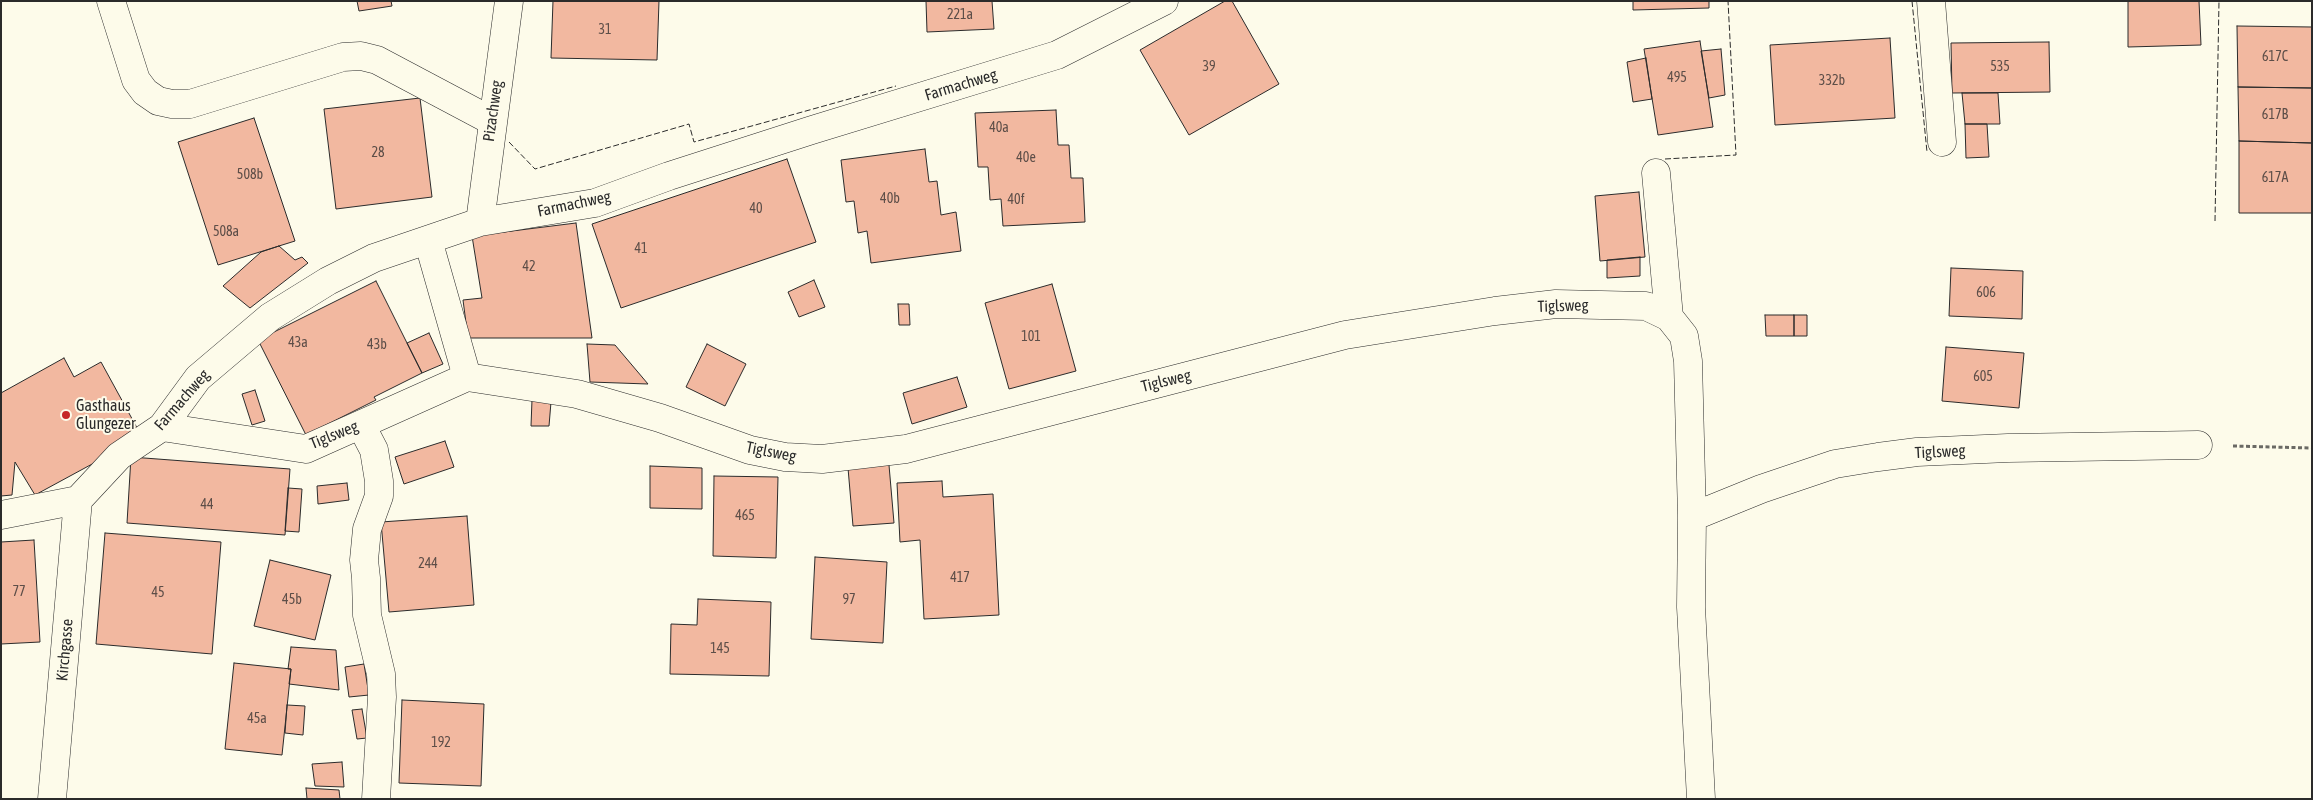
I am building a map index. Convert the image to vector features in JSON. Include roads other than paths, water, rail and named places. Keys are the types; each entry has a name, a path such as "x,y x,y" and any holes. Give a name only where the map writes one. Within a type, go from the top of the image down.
{"street":[{"path":"111,1 136,80 145,92 158,101 172,104 190,104 343,57 361,56 377,60 492,120"},
{"name":"Pizachweg","path":"480,222 509,1"},
{"name":"Farmachweg","path":"78,500 119,456 162,428 198,378 270,317 328,281 374,258 480,222 595,203 669,176 803,133 1057,55 1164,1"},
{"path":"1931,1 1942,142"},
{"path":"1656,173 1669,317"},
{"path":"428,240 467,377"},
{"name":"Tiglsweg","path":"162,428 306,449 467,377 577,394 660,418 750,450 785,457 822,459 906,448 1345,335 1495,311 1556,304 1646,306 1669,317 1684,336 1688,361 1692,516 1691,607 1702,799"},
{"path":"360,425 374,450 379,481 378,496 367,529 364,560 367,615 381,674 382,696 376,799"},
{"name":"Tiglsweg","path":"1692,516 1761,489 1826,467 1878,457 1917,452 2008,448 2198,445"},
{"path":"1,515 78,500"},
{"name":"Kirchgasse","path":"52,799 78,500"}],"place":[{"name":"Gasthaus Glungezer","path":"66,415"}]}
